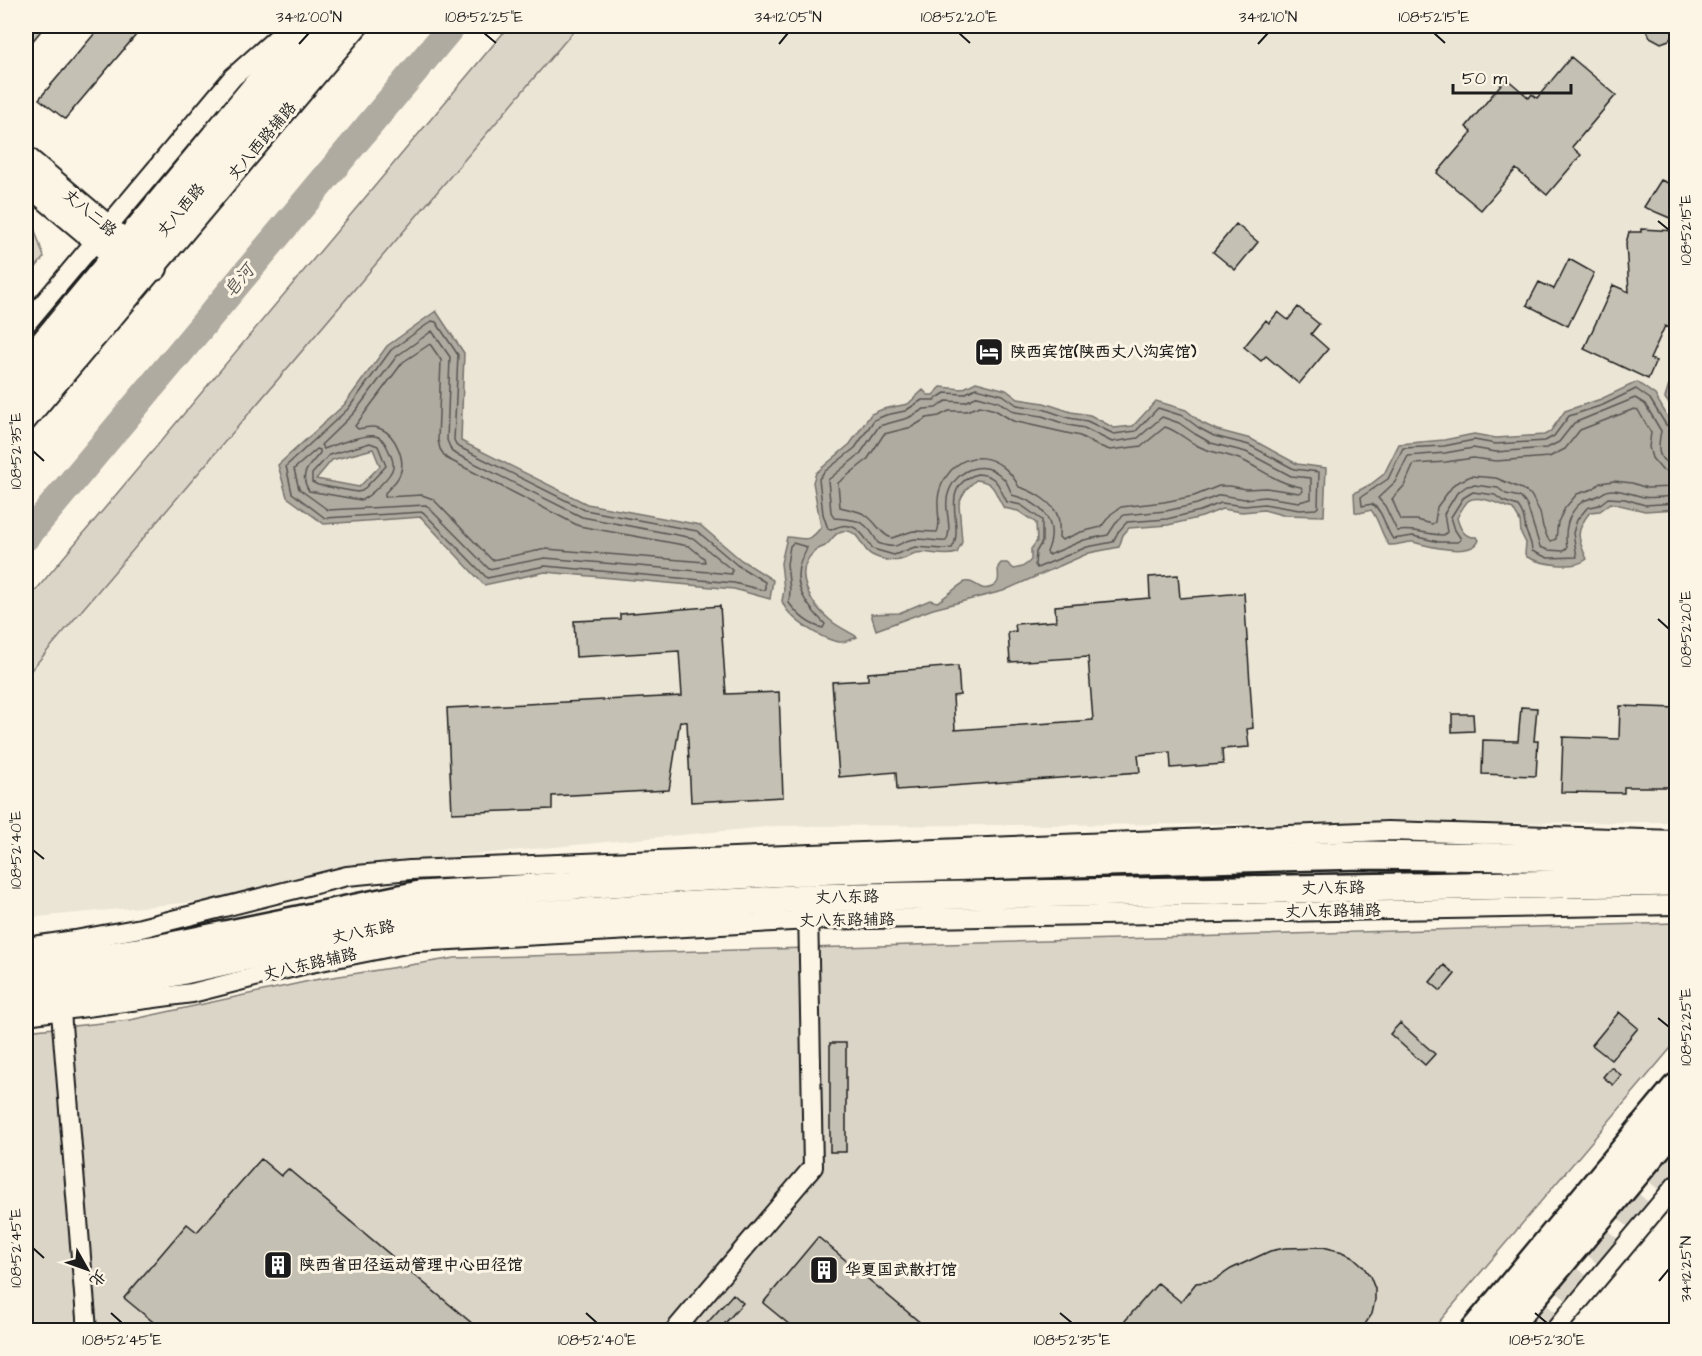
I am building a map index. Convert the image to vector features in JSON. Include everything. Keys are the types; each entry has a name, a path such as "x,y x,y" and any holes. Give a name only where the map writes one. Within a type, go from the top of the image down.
{"main road":[{"name":"丈八西路","path":"26,395 127,255 260,80 315,26"},
{"name":"丈八西路","path":"26,363 336,26"},
{"name":"丈八二路","path":"26,159 127,255"},
{"name":"丈八二路","path":"26,181 127,255"},
{"name":"丈八东路","path":"26,995 60,1001 157,976 361,931 421,922 1353,855 1677,859"},
{"name":"丈八东路","path":"26,968 157,949 420,895 807,896 1677,882"},
{"path":"1475,1330 1677,1088"},
{"path":"1505,1330 1677,1125"}],"street":[{"name":"丈八西路辅路","path":"26,422 233,77 290,26"},
{"name":"丈八西路辅路","path":"26,324 127,255 359,26"},
{"path":"26,947 141,928 347,876 410,870 1388,831 1677,840"},
{"path":"675,1330 813,1167 807,896"},
{"name":"丈八东路辅路","path":"807,896 1677,905"},
{"path":"56,965 87,1330"},
{"path":"26,1015 60,1001"},
{"path":"1555,1330 1677,1185"}],"shaded area":[{"path":"509,26 578,26 26,676 26,602"},
{"name":"陕西宾馆(陕西丈八沟宾馆)","path":"578,26 1676,26 1676,822 777,826 417,860 215,900 26,918 26,676"},
{"path":"26,218 33,225 44,257 26,280"},
{"path":"1676,923 1676,1042 1432,1330 26,1330 26,1031 130,1020 314,980 455,958"}],"water":[{"path":"436,311 464,353 461,441 587,504 700,525 741,560 773,580 770,599 734,589 545,572 484,585 421,517 324,524 287,497 278,465 344,405 387,346","holes":["373,449 380,466 359,487 316,479 332,460"]},
{"path":"1676,359 1676,410 1665,398"},
{"path":"976,382 1006,390 1018,399 1090,415 1114,428 1133,426 1156,401 1186,410 1202,423 1217,430 1251,439 1297,464 1326,468 1324,516 1282,515 1264,510 1242,512 1222,509 1202,517 1168,525 1129,528 1123,535 1119,547 1089,553 1003,591 933,609 876,630 871,614 899,613 930,600 937,602 965,582 972,582 983,588 992,587 998,581 998,567 1001,563 1007,563 1014,569 1022,567 1031,560 1031,549 1037,541 1036,523 1018,511 1004,508 988,483 976,480 966,490 959,504 962,542 957,553 946,555 921,552 899,560 886,560 868,552 857,536 848,531 839,532 825,546 814,552 804,570 806,588 823,614 836,625 857,637 839,642 823,637 806,627 791,615 782,601 784,590 781,563 787,537 809,538 821,527 813,482 816,473 850,444 871,414 908,404 923,390 928,395 933,395 941,387 962,389"},
{"path":"1637,382 1655,395 1670,421 1676,419 1676,435 1671,446 1676,453 1676,509 1645,511 1611,503 1600,511 1590,512 1582,524 1579,535 1587,559 1581,562 1557,565 1527,557 1520,521 1513,509 1484,499 1468,501 1457,518 1463,532 1479,540 1475,545 1459,550 1413,542 1389,545 1371,510 1355,512 1354,493 1384,474 1399,444 1444,440 1474,434 1496,438 1544,435 1550,432 1565,411 1601,399"}],"building":[{"path":"26,26 45,26 26,49"},
{"path":"101,26 125,26 136,35 65,119 39,99"},
{"path":"1645,26 1677,26 1677,31 1669,40 1661,43 1650,37"},
{"path":"1571,57 1616,95 1572,147 1581,155 1547,195 1516,169 1481,210 1437,173 1472,132 1466,127 1506,78 1529,98 1532,94 1537,98"},
{"path":"1661,180 1677,187 1677,221 1644,207"},
{"path":"1236,224 1258,242 1235,270 1213,252"},
{"path":"1641,229 1677,231 1677,331 1665,326 1650,359 1656,361 1648,379 1584,349 1613,285 1629,292 1626,243 1629,232 1641,232"},
{"path":"1569,259 1594,273 1568,326 1527,305 1539,282 1554,289"},
{"path":"1298,307 1319,324 1311,334 1328,349 1299,384 1266,356 1261,361 1244,347 1266,320 1269,323 1278,312 1288,320"},
{"path":"1178,575 1180,598 1244,593 1253,728 1247,729 1249,747 1222,749 1223,764 1171,768 1170,752 1138,755 1140,772 897,790 896,772 839,777 832,682 868,680 868,673 958,666 960,695 953,696 955,730 1093,720 1088,657 1010,662 1008,632 1016,631 1015,624 1056,621 1055,606 1150,598 1149,577"},
{"path":"720,606 726,694 779,692 783,797 691,802 687,722 680,721 669,790 552,796 552,809 452,813 447,708 682,696 679,651 576,657 574,621 620,619 620,614"},
{"path":"1620,706 1677,708 1677,787 1624,787 1624,793 1561,792 1563,737 1619,739"},
{"path":"1521,707 1537,708 1534,741 1538,741 1536,776 1482,774 1483,740 1518,741"},
{"path":"1452,714 1473,714 1474,731 1452,732"},
{"path":"1444,965 1455,974 1441,991 1430,982"},
{"path":"1619,1012 1638,1028 1611,1060 1592,1045"},
{"path":"1400,1023 1435,1054 1425,1065 1390,1034"},
{"path":"830,1043 846,1043 846,1152 830,1152"},
{"path":"1611,1067 1621,1075 1613,1085 1603,1077"},
{"name":"陕西省田径运动管理中心田径馆","path":"261,1159 281,1176 288,1169 480,1330 163,1330 124,1298 187,1224 197,1232"},
{"name":"华夏国武散打馆","path":"818,1237 929,1330 796,1330 763,1303"},
{"path":"1323,1247 1353,1257 1370,1276 1375,1289 1375,1300 1372,1314 1361,1330 1117,1330 1158,1283 1181,1302 1196,1283 1213,1281 1231,1269 1270,1251 1285,1248"},
{"path":"733,1294 743,1303 719,1330 701,1330"}],"waterway":[{"name":"皂河","path":"26,537 452,26"}],"tunnel":[{"path":"1527,1330 1676,1152"}],"place":[{"name":"陕西宾馆(陕西丈八沟宾馆)","path":"989,352"},
{"name":"陕西省田径运动管理中心田径馆","path":"278,1265"},
{"name":"华夏国武散打馆","path":"824,1270"}]}
